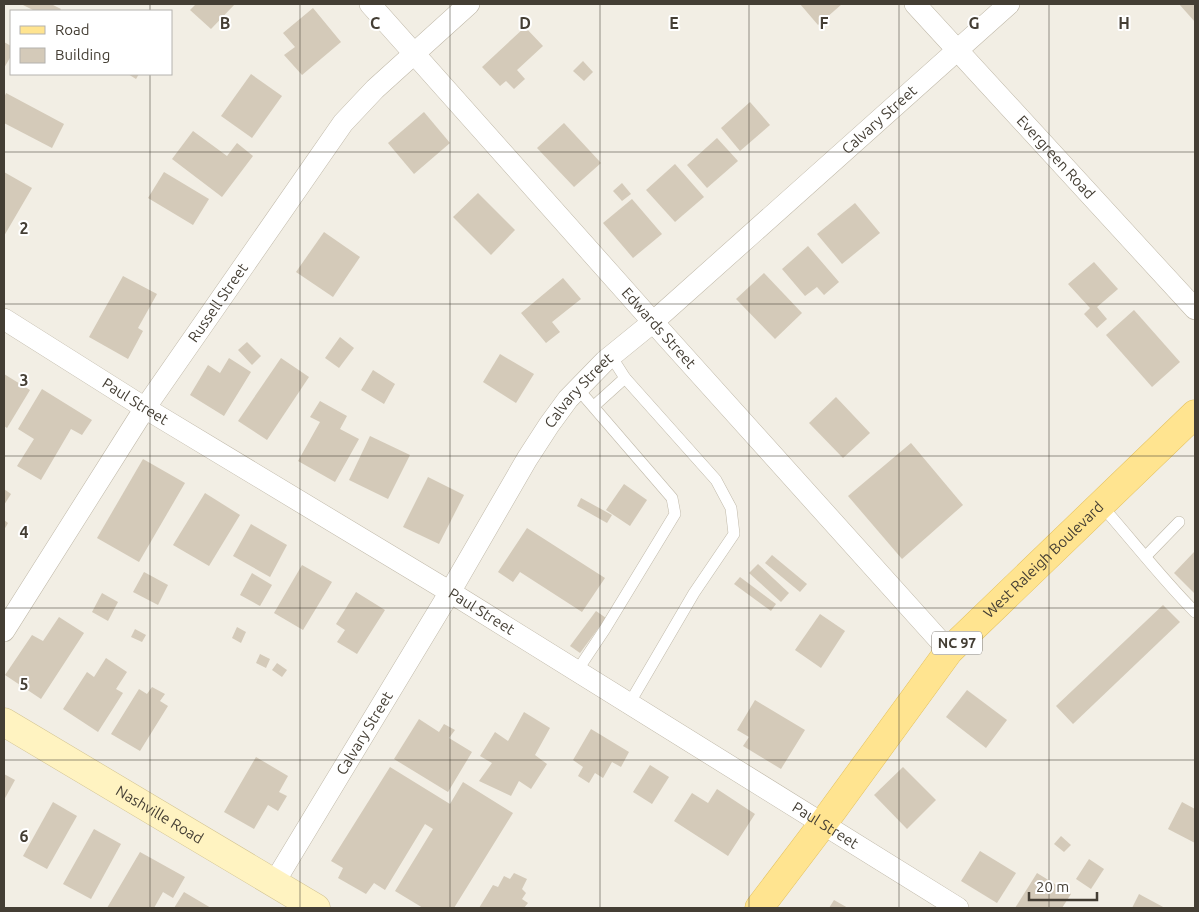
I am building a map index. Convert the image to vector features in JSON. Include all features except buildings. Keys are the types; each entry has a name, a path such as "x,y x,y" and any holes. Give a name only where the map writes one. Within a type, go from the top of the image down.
{"main road":[{"name":"West Raleigh Boulevard","path":"759,908 949,651 1195,414"},
{"name":"Nashville Road","path":"4,722 316,908"}],"street":[{"name":"Edwards Street","path":"370,4 949,651"},
{"name":"Russell Street","path":"4,631 145,408 343,123 376,88 469,4"},
{"name":"Evergreen Road","path":"915,4 957,52 1195,309"},
{"name":"Calvary Street","path":"274,883 450,592 527,459 548,425 568,399 611,356 653,322 1010,4"},
{"name":"Paul Street","path":"4,319 145,408 577,671 822,825 933,902 958,908"}],"lane":[{"path":"611,356 625,378 716,480 731,508 734,534 694,593 629,704"},
{"path":"594,406 625,378"},
{"path":"577,671 605,629 675,514 672,498 578,389"},
{"path":"1101,505 1146,556 1169,586 1195,612"},
{"path":"1146,556 1179,522"}]}
